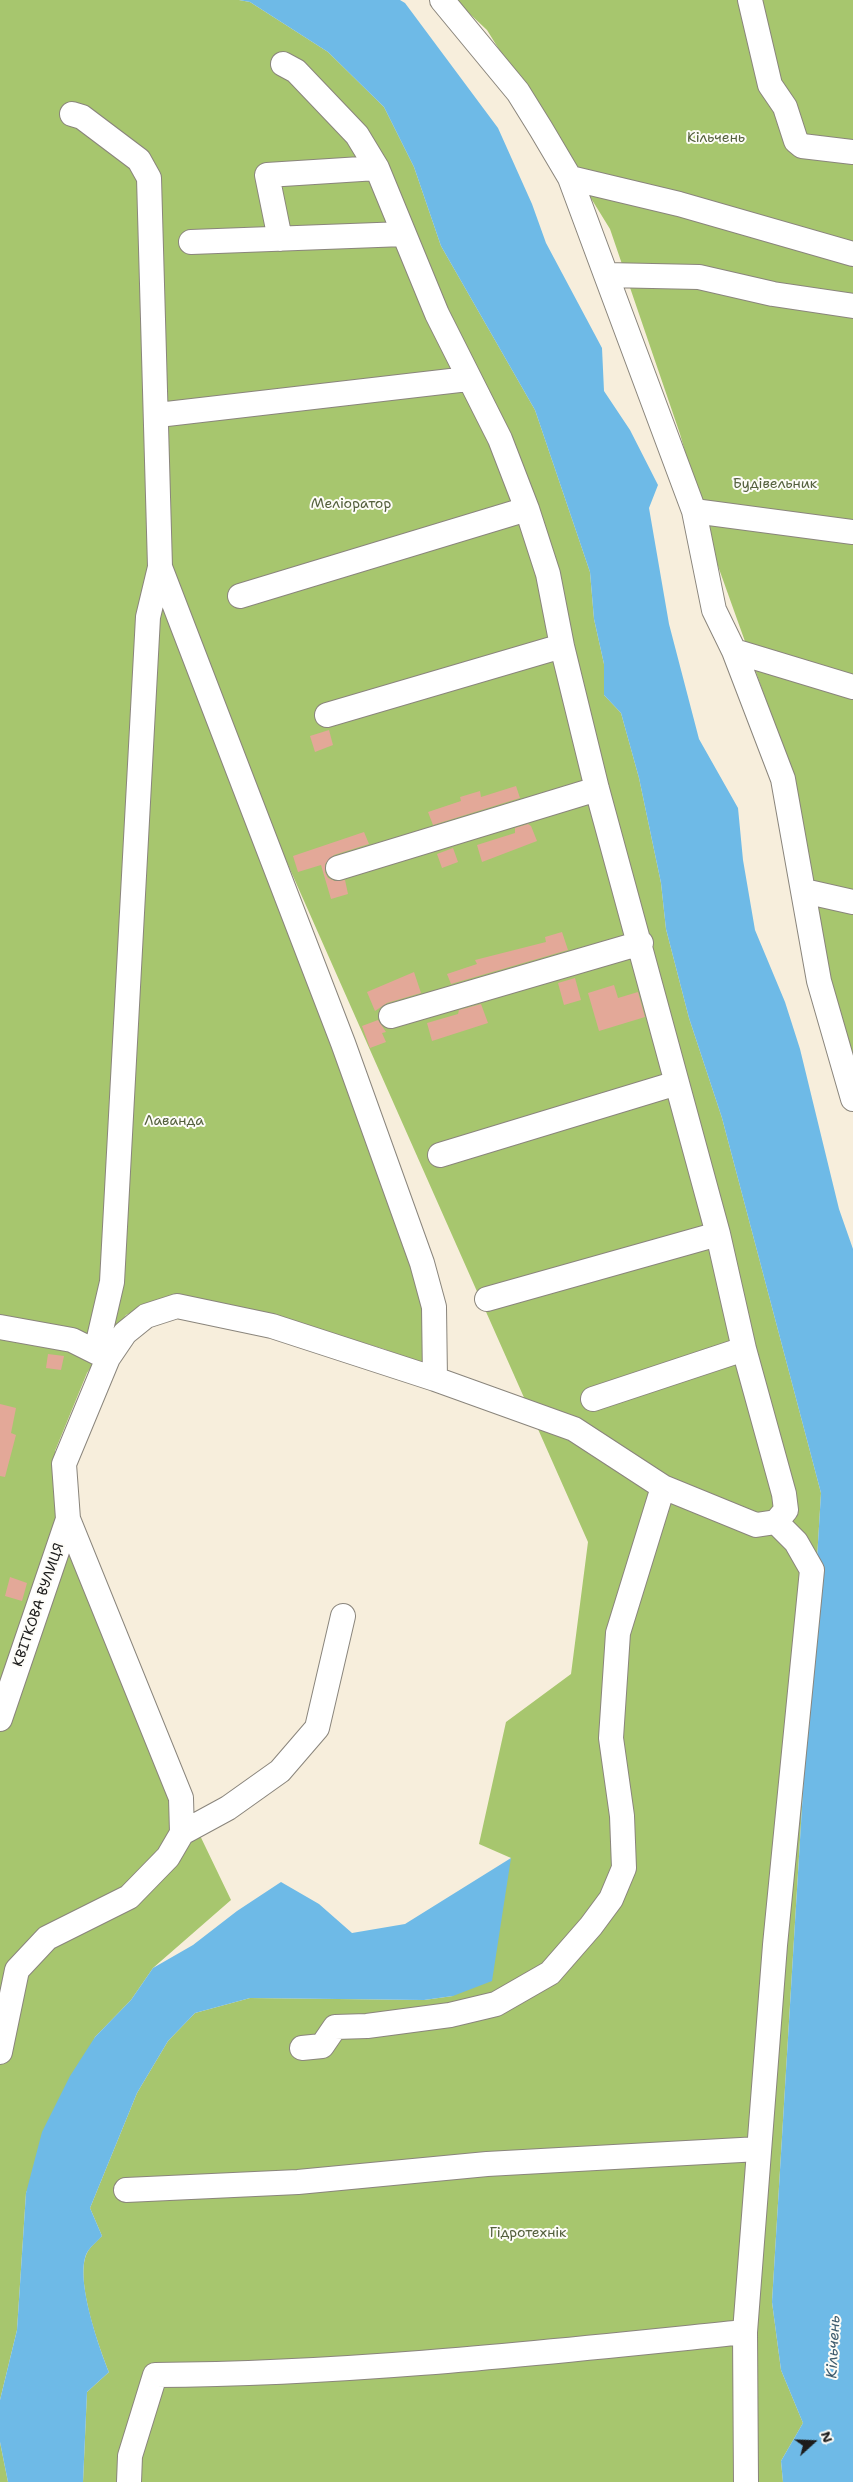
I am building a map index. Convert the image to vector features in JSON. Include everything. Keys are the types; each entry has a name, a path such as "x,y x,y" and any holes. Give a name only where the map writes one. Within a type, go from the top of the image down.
{"street":[{"path":"442,0 518,92 570,178 694,511 714,610 734,651 783,779 819,981 853,1099"},
{"path":"750,0 770,85 786,107 796,141 802,146 853,152"},
{"path":"102,1354 146,1316 177,1306 272,1326 435,1379 574,1429 663,1487 756,1525 776,1522 786,1510 784,1494 744,1349 718,1234 641,943 597,789 562,646 548,574 527,509 500,439 468,379 437,314 377,168 357,135 296,71 283,64"},
{"path":"72,114 82,117 139,160 149,178 158,414 160,567 148,617 112,1282 102,1354 64,1464 68,1518 181,1798 182,1833"},
{"path":"280,238 267,175 377,168"},
{"path":"570,178 688,206 853,254"},
{"path":"191,242 404,234"},
{"path":"606,275 699,277 773,294 853,306"},
{"path":"158,414 468,379"},
{"path":"240,596 527,509"},
{"path":"694,511 853,532"},
{"path":"160,567 343,1043 422,1263 434,1307 435,1379"},
{"path":"327,715 562,646"},
{"path":"734,651 769,660 853,687"},
{"path":"338,868 597,789"},
{"path":"804,891 853,902"},
{"path":"391,1016 641,943"},
{"path":"440,1155 677,1084"},
{"path":"486,1299 718,1234"},
{"path":"0,1326 72,1340 102,1354"},
{"path":"593,1399 744,1349"},
{"path":"302,2048 322,2046 335,2027 367,2026 450,2015 496,2004 550,1973 591,1926 611,1899 624,1868 622,1816 611,1738 618,1633 663,1487"},
{"name":"КВІТКОВА ВУЛИЦЯ","path":"0,1719 68,1518"},
{"path":"746,2482 745,2332 776,1945 812,1570 796,1542 776,1522"},
{"path":"0,2052 17,1970 47,1938 129,1897 168,1857 182,1833 228,1808 280,1771 317,1728 343,1616"},
{"path":"126,2190 298,2182 487,2164 759,2149"},
{"path":"129,2482 130,2456 155,2375 224,2374 410,2365 745,2332"}],"green space":[{"path":"0,0 239,0 250,2 328,52 384,107 414,167 441,246 535,410 590,572 594,619 604,664 604,695 621,713 639,778 661,883 666,929 689,1018 722,1118 821,1493 772,2302 781,2370 803,2423 781,2461 783,2482 83,2482 87,2392 109,2372 99,2346 85,2293 84,2262 88,2251 102,2236 90,2208 137,2093 168,2041 195,2013 250,1998 424,2000 453,1996 511,1858 479,1844 506,1722 571,1674 588,1542 153,560 424,1290 426,1366 384,1349 250,1309 167,1296 126,1315 87,1373 55,1451 57,1509 131,1692 231,1900 153,1968 131,2000 95,2037 26,2193 17,2330 0,2400"},
{"name":"Кільчень","path":"455,0 853,0 853,1076 840,1026 791,770 718,566 680,434 610,229 487,30"},
{"path":"0,2442 8,2482 0,2482"}],"water":[{"path":"239,0 400,0 405,3 498,128 532,204 546,243 602,348 604,391 630,430 658,485 649,508 669,624 699,739 738,808 743,860 755,930 785,1002 800,1049 839,1209 853,1249 853,2482 783,2482 781,2461 803,2423 781,2370 772,2302 821,1493 722,1118 689,1018 666,929 661,883 639,778 621,713 604,695 604,664 594,619 590,572 535,410 441,246 414,167 384,107 328,52 250,2"},
{"path":"511,1858 492,1981 453,1996 424,2000 250,1998 195,2013 168,2041 137,2093 90,2208 102,2236 88,2251 84,2262 85,2293 99,2346 109,2372 87,2392 83,2482 8,2482 0,2442 0,2400 17,2330 26,2193 42,2132 70,2076 95,2037 131,2000 153,1968 193,1945 237,1911 281,1882 319,1904 352,1933 405,1924"}],"building":[{"path":"329,730 333,745 315,752 310,736"},
{"path":"516,786 520,798 433,825 428,812 461,801 460,797 480,791 481,797"},
{"path":"528,824 531,826 537,841 482,862 477,845 515,833 515,828"},
{"path":"364,832 369,844 334,855 325,864 325,872 328,878 335,881 345,880 348,894 331,899 321,865 298,872 293,856"},
{"path":"453,848 458,862 442,868 437,854"},
{"path":"562,932 568,950 451,984 447,974 477,964 475,960 546,942 545,937"},
{"path":"414,972 421,993 387,1003 375,1011 367,992"},
{"path":"575,978 581,1000 564,1005 558,983"},
{"path":"614,985 618,998 638,992 645,1017 599,1031 588,993"},
{"path":"481,1004 488,1023 432,1041 427,1023 458,1014 459,1010"},
{"path":"378,1020 386,1032 382,1033 386,1042 370,1048 362,1026"},
{"path":"48,1354 64,1356 61,1370 46,1368"},
{"path":"0,1404 16,1408 11,1433 16,1435 5,1477 0,1476"},
{"path":"10,1577 27,1583 22,1601 5,1596"}],"park label":[{"name":"Будівельник","path":"775,484"},
{"name":"Меліоратор","path":"351,504"},
{"name":"Лаванда","path":"174,1121"},
{"name":"Гідротехнік","path":"528,2233"}]}
